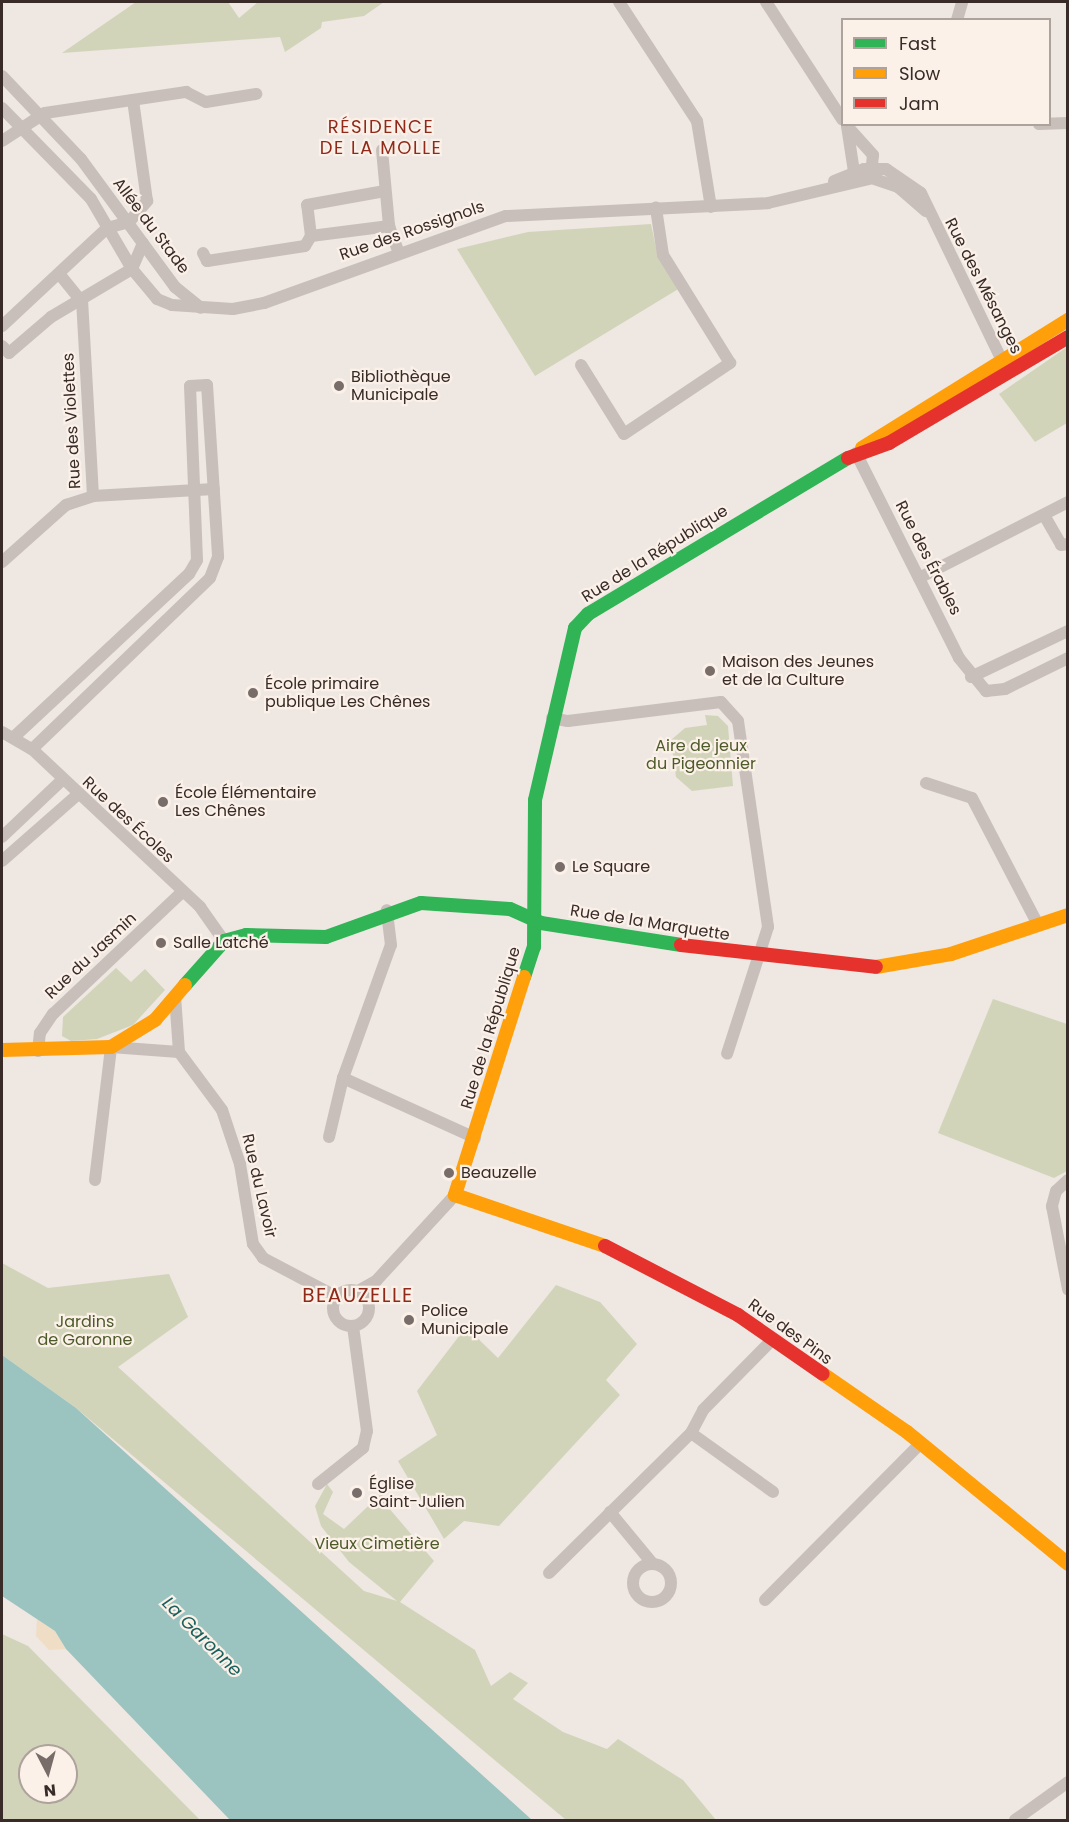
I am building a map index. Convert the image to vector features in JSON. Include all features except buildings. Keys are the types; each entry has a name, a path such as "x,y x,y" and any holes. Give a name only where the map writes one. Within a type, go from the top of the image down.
{"street":[{"path":"619,2 697,121 711,207"},
{"path":"766,2 841,114"},
{"path":"958,18 962,2"},
{"name":"Allée du Stade","path":"2,76 129,222 175,287 201,308"},
{"path":"2,141 21,123 38,116 186,92 206,102 256,94"},
{"path":"2,326 60,275 107,228 129,222 147,201 133,100"},
{"name":"Allée du Stade","path":"2,108 21,123 91,199 132,269 157,299 201,308"},
{"path":"1051,124 1068,123"},
{"path":"845,126 854,172 876,168"},
{"path":"850,126 873,154 876,168 869,179"},
{"path":"382,150 389,226 398,251"},
{"name":"Rue des Mésanges","path":"876,168 912,183 1009,373"},
{"name":"Rue des Rossignols","path":"817,189 854,172"},
{"name":"Rue des Mésanges","path":"854,172 898,187 929,214"},
{"name":"Rue des Rossignols","path":"201,308 264,303 398,251 506,216 768,203 817,189 869,179"},
{"path":"203,253 207,261 304,246 311,236 307,205 385,191"},
{"path":"580,365 624,434 730,363 663,255 656,208"},
{"path":"311,236 389,226"},
{"path":"2,346 9,353 51,317 82,302 132,269 143,243"},
{"path":"60,275 82,302"},
{"name":"Rue des Violettes","path":"2,562 66,505 93,496 82,302"},
{"name":"Rue de la République","path":"455,1195 527,978 535,918 535,800 567,645 588,614 856,453 1001,359 1068,320"},
{"name":"Rue de la République","path":"856,453 889,443 1068,337"},
{"path":"14,737 189,574 197,560 196,489 190,386 207,385 218,557 210,578 124,658 32,749"},
{"name":"Rue des Érables","path":"856,453 971,677"},
{"path":"93,496 214,489"},
{"path":"919,578 1068,502"},
{"path":"1044,514 1061,545 1068,544"},
{"path":"1068,631 971,677 986,691 1005,689 1068,658"},
{"path":"112,645 124,658"},
{"path":"552,718 568,721 721,702 732,710 744,740 766,915 761,958 727,1054"},
{"name":"Rue des Écoles","path":"2,732 32,749 77,795 181,893 200,907 224,941"},
{"path":"2,837 62,780"},
{"path":"926,783 972,798 1038,925"},
{"path":"2,861 77,795"},
{"name":"Rue du Jasmin","path":"38,1051 40,1033 53,1014 181,893"},
{"name":"Rue de la Marquette","path":"224,941 246,935 327,937 387,910 444,901 510,909 535,918 761,958 850,967 898,965 1068,915"},
{"path":"329,1137 343,1078 391,945 387,910"},
{"path":"111,1047 138,1035 224,941"},
{"path":"2,1050 38,1051 111,1047 179,1052 175,995"},
{"path":"95,1179 111,1047"},
{"name":"Rue du Lavoir","path":"179,1052 222,1110 240,1164 253,1245 263,1258 337,1297"},
{"path":"343,1078 475,1138"},
{"path":"1068,1180 1056,1191 1052,1206 1068,1289"},
{"path":"353,1326 335,1316 337,1297 358,1291 376,1281 455,1195"},
{"name":"Rue des Pins","path":"455,1195 614,1249 710,1298 921,1443 1068,1564"},
{"path":"353,1326 369,1310 358,1291"},
{"path":"318,1484 363,1448 367,1431 353,1326"},
{"path":"549,1573 691,1433 703,1410 771,1341"},
{"path":"691,1433 773,1492"},
{"path":"765,1600 921,1443"},
{"path":"610,1512 652,1563"},
{"path":"1015,1821 1068,1782"}],"green space":[{"path":"136,2 228,2 239,18 258,2 384,2 364,16 322,22 321,28 285,52 280,37 62,53"},
{"path":"651,224 658,257 680,288 535,376 457,249 528,232"},
{"path":"1067,347 1067,423 1035,442 999,394"},
{"name":"Aire de jeux du Pigeonnier","path":"705,715 718,716 728,726 733,786 692,791 676,777 671,740 685,728 707,725"},
{"path":"116,968 131,982 145,969 165,990 133,1025 97,1039 71,1041 62,1036 63,1017"},
{"path":"993,999 1067,1024 1067,1171 1054,1178 938,1133"},
{"path":"2,1263 48,1288 169,1274 188,1317 118,1367 364,1591 397,1601 349,1562 321,1526 315,1506 327,1484 333,1492 323,1514 344,1529 384,1491 382,1500 434,1561 400,1602 475,1650 491,1686 510,1672 528,1683 513,1699 563,1732 607,1749 618,1739 683,1780 716,1820 566,1820 76,1408 2,1355"},
{"path":"556,1285 600,1302 637,1344 606,1380 620,1395 499,1526 464,1521 444,1539 398,1461 437,1435 417,1391 466,1327 498,1358"},
{"path":"2,1634 28,1646 200,1820 2,1820"}],"sand":[{"path":"37,1619 55,1631 66,1649 49,1650 36,1636"}],"water":[{"name":"La Garonne","path":"2,1355 76,1408 532,1820 230,1820 66,1649 55,1631 2,1596"}],"traffic: fast":[{"path":"524,977 534,947 535,800 575,628 588,614 848,458"},
{"path":"185,985 224,941 246,935 326,937 421,903 510,909 541,923 681,945"}],"traffic: slow":[{"path":"862,448 1068,320"},
{"path":"876,967 951,954 1068,915"},
{"path":"524,977 455,1195 605,1246"},
{"path":"2,1050 111,1047 155,1020 185,985"},
{"path":"823,1374 907,1432 1068,1564"}],"traffic: jam":[{"path":"848,458 889,443 1068,337"},
{"path":"681,945 876,967"},
{"path":"605,1246 738,1315 823,1374"}],"place":[{"name":"Bibliothèque Municipale","path":"339,386"},
{"name":"Maison des Jeunes et de la Culture","path":"710,671"},
{"name":"École primaire publique Les Chênes","path":"253,693"},
{"name":"École Élémentaire Les Chênes","path":"163,802"},
{"name":"Le Square","path":"560,867"},
{"name":"Salle Latché","path":"161,943"},
{"name":"Beauzelle","path":"449,1173"},
{"name":"Police Municipale","path":"409,1320"},
{"name":"Église Saint-Julien","path":"357,1493"}],"district":[{"name":"RÉSIDENCE DE LA MOLLE","path":"381,138"},
{"name":"BEAUZELLE","path":"358,1295"}],"park label":[{"name":"Jardins de Garonne","path":"85,1331"},
{"name":"Vieux Cimetière","path":"377,1544"}]}
